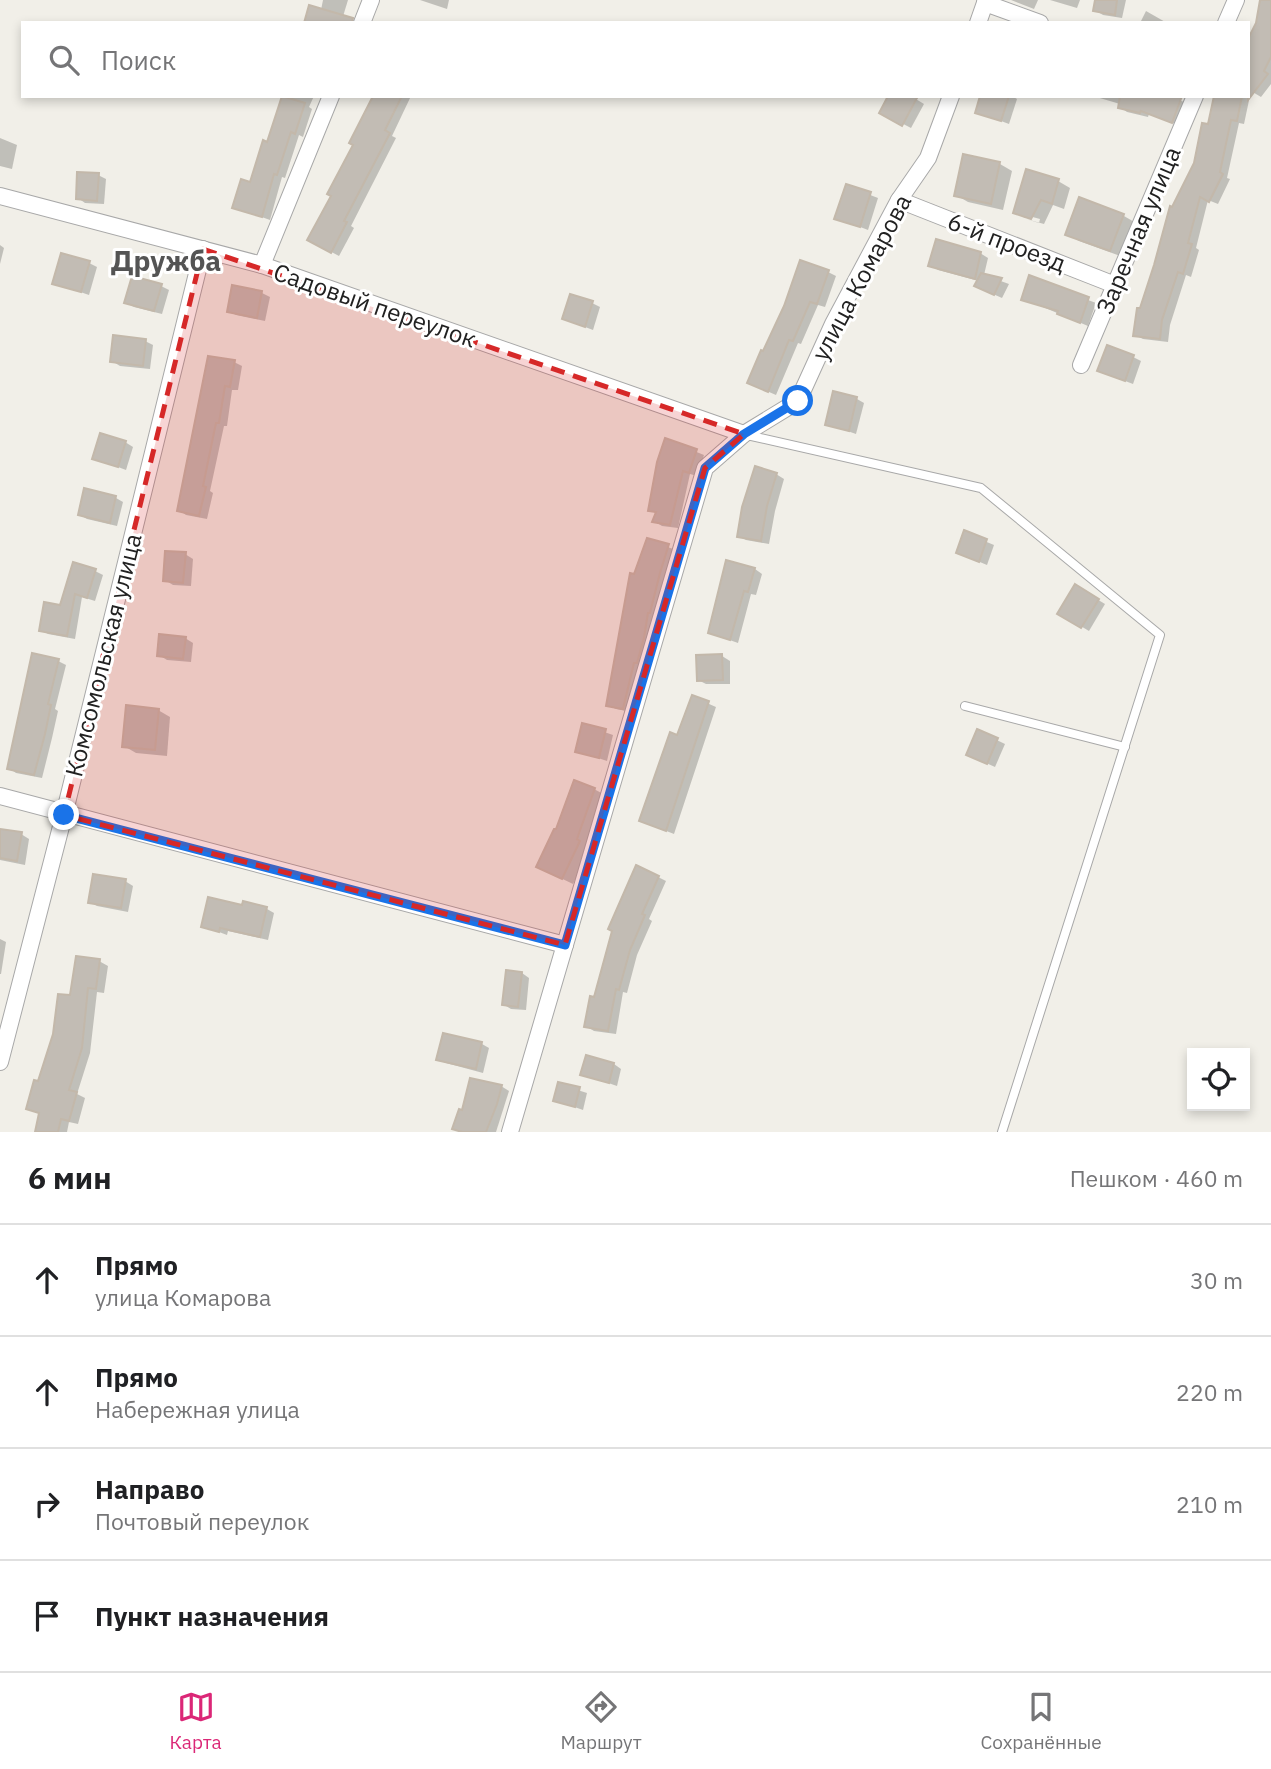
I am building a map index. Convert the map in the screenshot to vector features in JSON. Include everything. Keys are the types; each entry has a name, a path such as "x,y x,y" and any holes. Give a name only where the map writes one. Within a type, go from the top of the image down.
{"street":[{"path":"363,21 371,0"},
{"path":"1227,21 1236,0"},
{"path":"979,21 986,1 1035,21"},
{"path":"262,265 330,98"},
{"name":"улица Комарова","path":"510,1132 705,468 744,434 798,401 833,324 899,200 928,158 950,98"},
{"name":"Заречная улица","path":"1081,365 1194,98"},
{"name":"Садовый переулок","path":"0,196 262,265 744,434"},
{"name":"6-й проезд","path":"899,200 1115,285"},
{"name":"Комсомольская улица","path":"0,1062 204,248"},
{"path":"0,796 565,945"}],"lane":[{"path":"744,434 981,488 1160,635 1002,1132"},
{"path":"965,706 1125,747"}],"highlighted area":[{"path":"203,249 744,434 705,468 565,945 64,815"}],"building":[{"path":"1095,0 1117,0 1115,15 1093,11"},
{"path":"1260,0 1271,0 1271,57 1264,71 1268,74 1250,97 1250,35 1256,23"},
{"path":"309,5 353,18 352,21 305,21"},
{"path":"281,98 305,103 295,134 291,132 277,175 274,174 262,217 232,208 241,179 250,182 263,140 267,142"},
{"path":"372,98 401,98 385,130 390,133 344,221 347,222 331,253 307,240 331,196 327,194 353,145 349,143"},
{"path":"887,98 917,98 902,126 879,113"},
{"path":"979,98 1008,98 1001,121 975,113"},
{"path":"1120,98 1181,98 1172,123 1141,111 1140,113 1118,108"},
{"path":"1214,98 1242,98 1237,121 1231,120 1220,172 1223,174 1209,202 1200,197 1188,243 1192,244 1183,274 1178,272 1162,320 1160,339 1133,336 1137,308 1140,308 1154,265 1170,206 1172,207 1194,163 1202,123 1208,124"},
{"path":"963,154 1000,162 991,204 954,196"},
{"path":"1026,169 1059,179 1052,204 1041,200 1031,219 1013,213"},
{"path":"77,172 99,173 97,201 76,199"},
{"path":"846,184 871,192 860,227 834,219"},
{"path":"1079,197 1124,214 1110,251 1065,235"},
{"path":"936,239 981,252 975,279 928,266"},
{"path":"61,253 90,261 81,292 52,284"},
{"path":"800,260 829,270 817,304 810,302 793,341 789,340 768,392 747,383 784,306"},
{"path":"981,273 1002,278 994,295 974,286"},
{"path":"1029,275 1089,297 1080,323 1057,314 1058,311 1021,300"},
{"path":"132,276 162,284 154,311 124,303"},
{"path":"232,285 262,291 257,318 227,312"},
{"path":"570,294 593,301 585,327 562,319"},
{"path":"113,335 146,339 143,366 110,362"},
{"path":"1107,345 1134,355 1125,381 1097,371"},
{"path":"208,356 235,360 230,387 225,386 219,423 216,423 199,516 177,511"},
{"path":"833,391 857,397 849,431 825,425"},
{"path":"100,433 126,441 118,467 92,459"},
{"path":"665,438 697,449 689,473 683,471 670,525 652,522 656,512 648,511 657,462"},
{"path":"755,466 777,473 767,506 761,541 737,537 742,507"},
{"path":"84,488 116,496 110,523 78,515"},
{"path":"964,530 987,539 979,562 956,553"},
{"path":"647,538 669,544 623,709 606,706 630,573 634,574"},
{"path":"165,551 186,552 183,583 163,581"},
{"path":"726,560 755,568 748,592 744,591 730,640 708,633"},
{"path":"73,562 96,569 87,598 75,594 67,636 39,631 44,602 60,605"},
{"path":"1075,584 1099,599 1081,628 1057,614"},
{"path":"159,634 186,637 183,659 157,656"},
{"path":"32,653 59,659 48,704 51,705 45,734 34,775 7,769"},
{"path":"722,654 723,680 697,681 696,655"},
{"path":"692,695 709,701 666,831 639,821 670,732 677,735"},
{"path":"126,705 159,709 155,750 122,747"},
{"path":"582,723 606,729 599,758 575,752"},
{"path":"977,729 998,738 987,764 966,755"},
{"path":"574,780 595,788 577,839 580,841 562,879 536,867 556,829"},
{"path":"0,829 22,832 17,861 0,858"},
{"path":"636,865 659,876 642,914 645,915 630,950 619,990 616,989 608,1031 584,1027 590,996 594,997 612,931 608,929"},
{"path":"93,874 126,879 121,908 88,903"},
{"path":"208,897 242,905 243,901 267,907 260,937 220,928 219,932 201,927"},
{"path":"76,956 100,959 96,989 88,988 82,1048 69,1090 77,1092 69,1121 61,1119 58,1132 35,1132 39,1113 26,1109 34,1080 38,1081 53,1034 58,994 70,995"},
{"path":"506,970 522,972 518,1007 502,1005"},
{"path":"443,1033 482,1042 476,1069 436,1060"},
{"path":"586,1055 614,1063 609,1083 580,1075"},
{"path":"470,1078 502,1085 486,1132 462,1132 452,1129 459,1109 462,1110"},
{"path":"558,1082 580,1087 575,1107 553,1101"}],"district":[{"name":"Дружба","path":"166,260"}],"route":[{"path":"64,815 565,945 705,468 744,434 798,401"}]}
